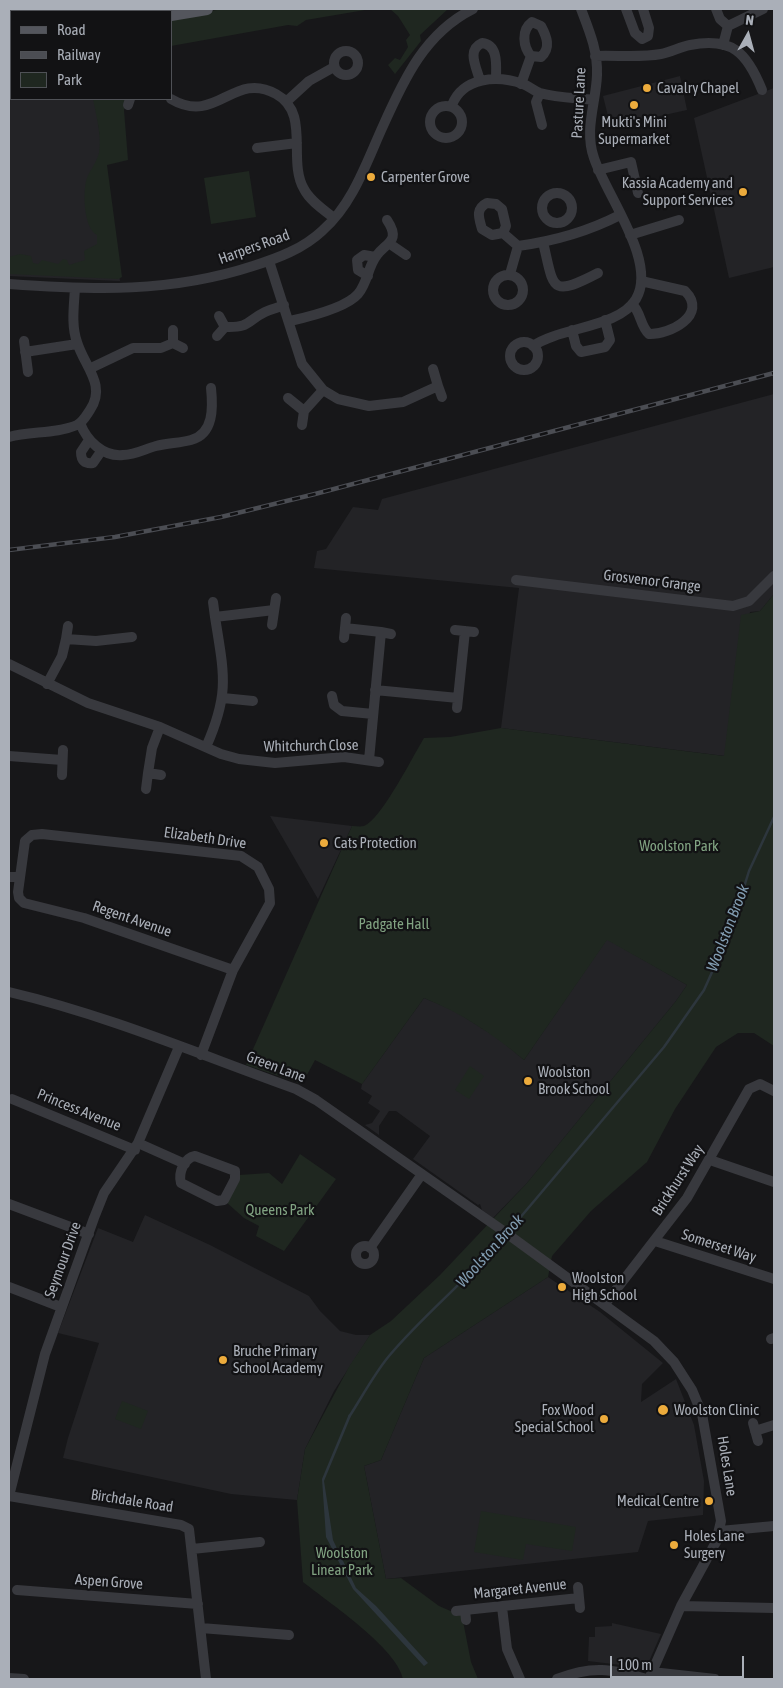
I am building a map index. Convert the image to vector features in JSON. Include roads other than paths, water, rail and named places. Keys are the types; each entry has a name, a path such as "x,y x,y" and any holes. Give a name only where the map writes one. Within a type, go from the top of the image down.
{"main road":[{"path":"172,15 207,9"}],"street":[{"name":"Harpers Road","path":"9,284 137,289 186,283 269,261 306,243 334,218 352,193 417,58 442,28 473,9"},
{"name":"Pasture Lane","path":"581,9 590,33 597,75 590,116 591,141 598,170 638,254 641,281 638,293 632,304"},
{"path":"626,9 635,33 642,39"},
{"path":"642,39 648,36 649,32 643,9"},
{"path":"716,9 720,19 728,26"},
{"path":"723,45 728,26 763,9"},
{"path":"641,55 642,39"},
{"path":"480,81 473,53 476,46 482,43 488,44 493,50 496,79"},
{"path":"595,56 662,54 701,44 723,45 747,58 762,90"},
{"path":"521,84 531,56"},
{"path":"286,102 309,81 334,67"},
{"path":"452,105 463,89 480,81 496,79 521,84 540,93 594,100"},
{"path":"172,99 188,106 205,107 243,88 254,88 276,94 286,102 296,126 299,173 304,190 334,218"},
{"path":"540,93 536,102 542,125"},
{"path":"257,148 297,143"},
{"path":"598,170 631,162 638,193"},
{"path":"518,246 584,232 620,215"},
{"path":"290,321 308,317 350,300 358,294 368,276 375,257 390,244 392,231 387,220"},
{"path":"630,235 679,220"},
{"path":"557,223 548,241 552,278 556,284 564,287 572,286 598,273"},
{"path":"503,233 518,246"},
{"path":"390,244 406,255"},
{"path":"510,274 518,246"},
{"path":"368,276 358,270 357,260 364,254 375,257"},
{"path":"269,261 290,321 294,346 302,364 323,390 338,399 355,405 378,406 403,402 438,386"},
{"path":"533,346 545,338 605,320 632,304 640,313 644,328 649,334 677,327 686,321 691,313 691,300 685,291 641,281"},
{"path":"9,437 68,428 80,423 92,407 96,394 95,382 91,368 77,344 74,318 75,288"},
{"path":"225,327 239,328 248,325 263,313 284,305"},
{"path":"219,316 225,327"},
{"path":"572,330 576,346 581,352 586,353 605,348 610,338 605,320"},
{"path":"217,336 225,327"},
{"path":"91,368 132,348 178,346 173,330"},
{"path":"24,341 28,372"},
{"path":"25,352 77,344"},
{"path":"433,369 442,397"},
{"path":"80,423 89,440 102,450 123,456 157,445 192,440 200,436 209,425 213,406 211,388"},
{"path":"302,425 304,411 323,390"},
{"path":"288,398 304,411"},
{"path":"89,440 81,452 82,460 85,463 93,463 102,450"},
{"name":"Grosvenor Grange","path":"516,580 733,606 749,601 774,576"},
{"path":"272,625 276,598"},
{"path":"206,748 223,698 223,666 213,602"},
{"path":"215,617 274,610"},
{"path":"47,684 62,656 68,626"},
{"path":"332,696 334,705 342,711 373,714 375,690 386,633 345,628"},
{"path":"375,690 457,703 465,631"},
{"path":"66,639 96,641 132,637"},
{"name":"Whitchurch Close","path":"9,664 88,703 160,727 206,748 239,759 274,763 332,758 374,761 373,714"},
{"path":"223,698 253,701"},
{"path":"146,789 152,748 160,727"},
{"path":"9,756 63,755 62,775"},
{"path":"148,773 161,775"},
{"name":"Elizabeth Drive","path":"20,877 24,844 29,836 42,834 248,858 258,867 269,889 270,902 233,970 201,1055"},
{"path":"9,877 20,877"},
{"name":"Regent Avenue","path":"20,877 18,895 21,901 27,905 84,918 233,970"},
{"name":"Green Lane","path":"9,992 79,1012 296,1089 316,1100 513,1238"},
{"name":"Seymour Drive","path":"9,1496 45,1354 104,1193 136,1146 179,1047"},
{"name":"Brickhurst Way","path":"605,1304 687,1198 749,1088 760,1084 774,1091"},
{"name":"Princess Avenue","path":"12,1099 185,1164"},
{"path":"195,1156 232,1169 236,1176 226,1198 218,1201 184,1185 180,1176 185,1164 188,1158 195,1156"},
{"path":"710,1160 774,1182"},
{"path":"370,1248 422,1174"},
{"path":"9,1204 89,1234"},
{"name":"Holes Lane","path":"513,1238 654,1341 674,1362 692,1390 706,1430 721,1521 720,1531"},
{"name":"Somerset Way","path":"655,1241 774,1279"},
{"path":"9,1287 61,1307"},
{"path":"755,1432 774,1425"},
{"name":"Birchdale Road","path":"9,1496 181,1525 191,1533 206,1679"},
{"path":"649,1677 681,1606 720,1531 774,1526"},
{"path":"192,1549 260,1542"},
{"name":"Margaret Avenue","path":"462,1614 502,1607 579,1603 578,1587"},
{"name":"Aspen Grove","path":"16,1590 198,1604"},
{"path":"681,1606 774,1608"},
{"path":"502,1607 507,1649 520,1679"},
{"path":"201,1628 289,1635"},
{"path":"557,1679 575,1672 600,1668 649,1677 715,1679"},
{"path":"9,1678 24,1679"}],"waterway":[{"name":"Woolston Brook","path":"508,1232 664,1047 704,990 730,932 749,871 774,817"},
{"name":"Woolston Brook","path":"349,1417 389,1356 504,1236"}],"railway":[{"path":"9,550 115,537 221,517 774,373"}],"place":[{"name":"Cavalry Chapel","path":"647,88"},
{"name":"Mukti's Mini Supermarket","path":"634,105"},
{"name":"Carpenter Grove","path":"371,177"},
{"name":"Kassia Academy and Support Services","path":"743,192"},
{"name":"Cats Protection","path":"324,843"},
{"name":"Woolston Brook School","path":"528,1081"},
{"name":"Woolston High School","path":"562,1287"},
{"name":"Bruche Primary School Academy","path":"223,1360"},
{"name":"Woolston Clinic","path":"663,1410"},
{"name":"Fox Wood Special School","path":"604,1419"},
{"name":"Medical Centre","path":"709,1501"},
{"name":"Holes Lane Surgery","path":"674,1545"}],"park label":[{"name":"Woolston Park","path":"679,846"},
{"name":"Padgate Hall","path":"394,924"},
{"name":"Queens Park","path":"280,1210"},
{"name":"Woolston Linear Park","path":"342,1562"}]}
